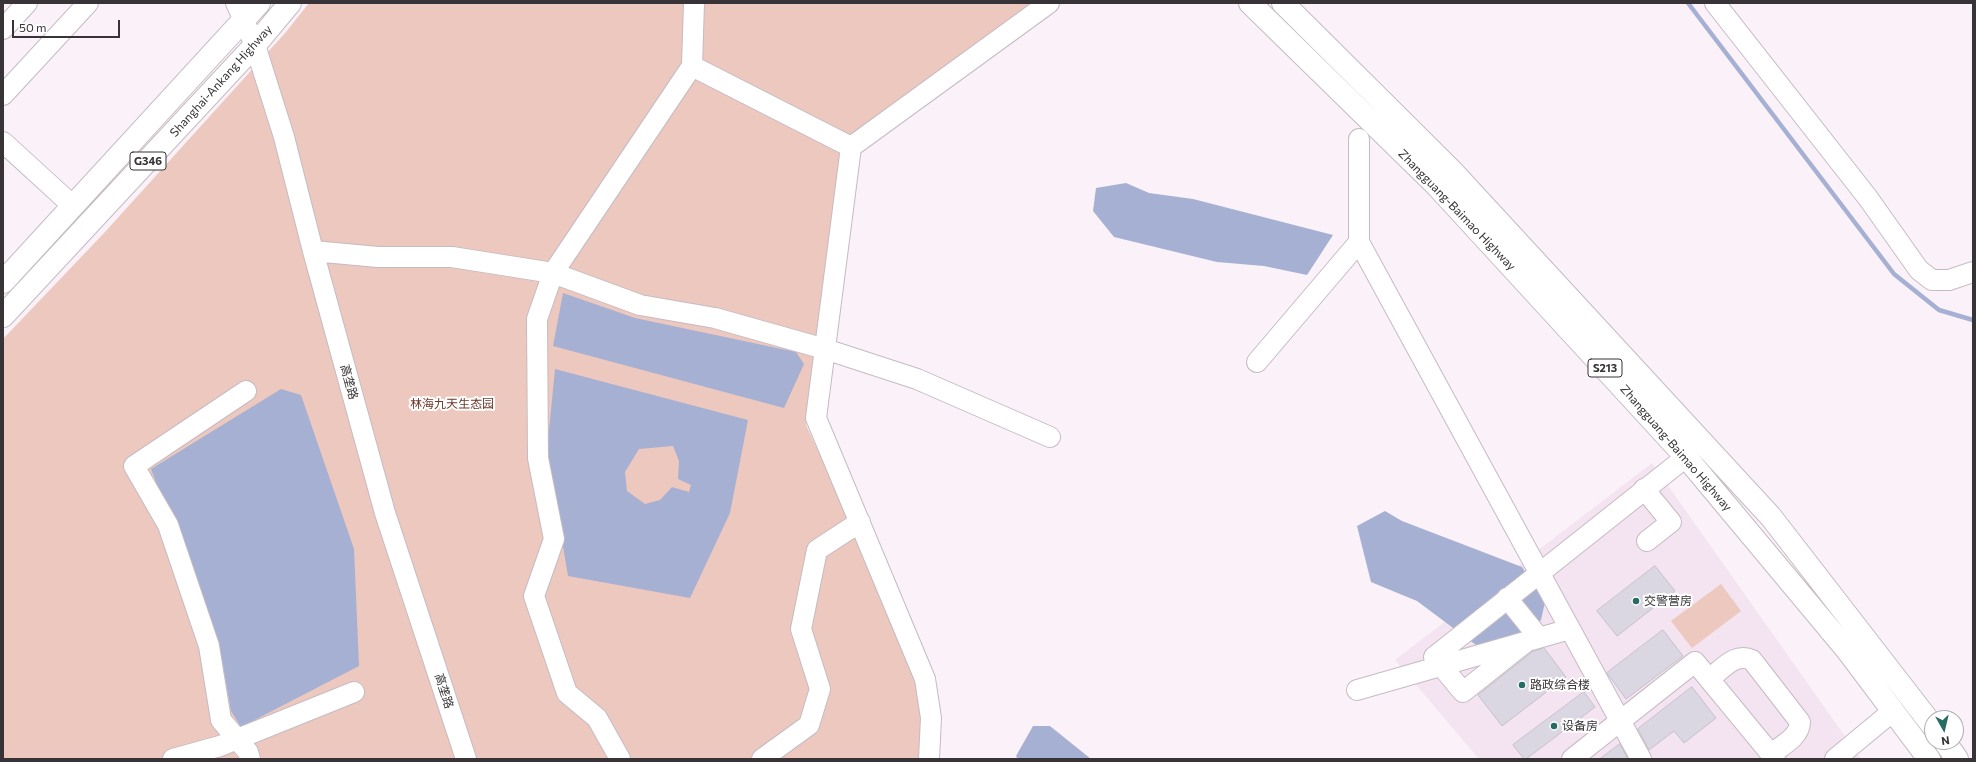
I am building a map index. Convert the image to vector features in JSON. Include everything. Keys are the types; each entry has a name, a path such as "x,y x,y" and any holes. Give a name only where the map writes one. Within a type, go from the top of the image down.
{"highway":[{"name":"Shanghai-Ankang Highway","path":"3,282 72,206 240,11 259,3"},
{"name":"Shanghai-Ankang Highway","path":"3,316 255,45 290,3"},
{"name":"Zhangguang-Baimao Highway","path":"1250,3 1437,186 1686,457 1847,650 1929,759"},
{"name":"Zhangguang-Baimao Highway","path":"1283,3 1451,170 1771,517 1924,715"},
{"path":"1950,750 1957,759"}],"street":[{"path":"3,29 27,3"},
{"path":"3,95 88,3"},
{"path":"620,759 597,718 567,693 534,596 554,540 538,458 537,319 553,273 692,66 694,3"},
{"path":"929,759 931,718 925,679 816,418 851,147 1049,3"},
{"path":"1715,3 1868,198 1919,270 1932,280 1949,280 1973,272"},
{"name":"高垄路","path":"240,11 255,45 284,138 313,251 385,513 466,759"},
{"path":"692,66 851,147"},
{"path":"1359,139 1359,242 1640,759"},
{"path":"3,142 72,206"},
{"path":"1257,362 1359,242"},
{"path":"313,251 378,257 452,257 553,273 640,305 715,318 825,349 917,379 1050,437"},
{"path":"246,391 134,466 168,525 210,646 221,720 248,752 250,759"},
{"path":"1507,598 1536,634 1463,692 1434,657 1507,598 1644,489 1686,457"},
{"path":"1644,489 1671,522 1647,541"},
{"path":"762,759 809,725 820,689 801,629 817,550 860,522"},
{"path":"1357,690 1570,629"},
{"path":"1572,759 1695,662 1710,678 1773,757 1797,734 1800,728 1800,722 1752,660 1746,657 1737,658 1710,678"},
{"path":"173,759 237,739 354,692"},
{"path":"1835,759 1893,711"}],"shaded area":[{"path":"1652,463 1861,759 1479,759 1395,660"}],"green space":[{"name":"林海九天生态园","path":"309,3 1042,3 844,146 806,425 931,693 930,759 3,759 3,339 105,232 286,32"},
{"path":"1721,584 1741,611 1692,648 1671,621"}],"water":[{"path":"1126,183 1149,193 1193,199 1333,235 1307,275 1264,266 1217,262 1114,237 1093,211 1096,188"},
{"path":"563,293 635,318 796,352 804,364 784,408 553,346"},
{"path":"555,369 748,420 730,513 690,598 568,576 547,451","holes":["673,446 679,461 678,479 691,485 689,492 672,487 660,500 645,504 627,491 625,472 639,449"]},
{"path":"281,389 301,395 354,549 359,666 241,727 231,711 220,649 151,469"},
{"path":"1385,511 1402,521 1522,567 1545,602 1541,620 1529,633 1480,648 1417,601 1371,582 1357,526"},
{"path":"1033,726 1050,726 1091,759 1018,759 1016,756"}],"building":[{"name":"交警营房","path":"1655,566 1675,591 1617,636 1597,611"},
{"path":"1663,630 1683,656 1626,699 1607,673"},
{"name":"路政综合楼","path":"1544,648 1566,677 1502,726 1478,695 1532,652"},
{"path":"1692,687 1716,718 1684,743 1674,731 1649,750 1638,729"},
{"name":"设备房","path":"1584,692 1595,707 1524,759 1513,745"},
{"path":"1620,744 1628,759 1600,759"}],"waterway":[{"path":"1688,3 1894,274 1939,310 1973,320"}],"place":[{"name":"交警营房","path":"1636,601"},
{"name":"路政综合楼","path":"1522,685"},
{"name":"设备房","path":"1554,726"}]}
